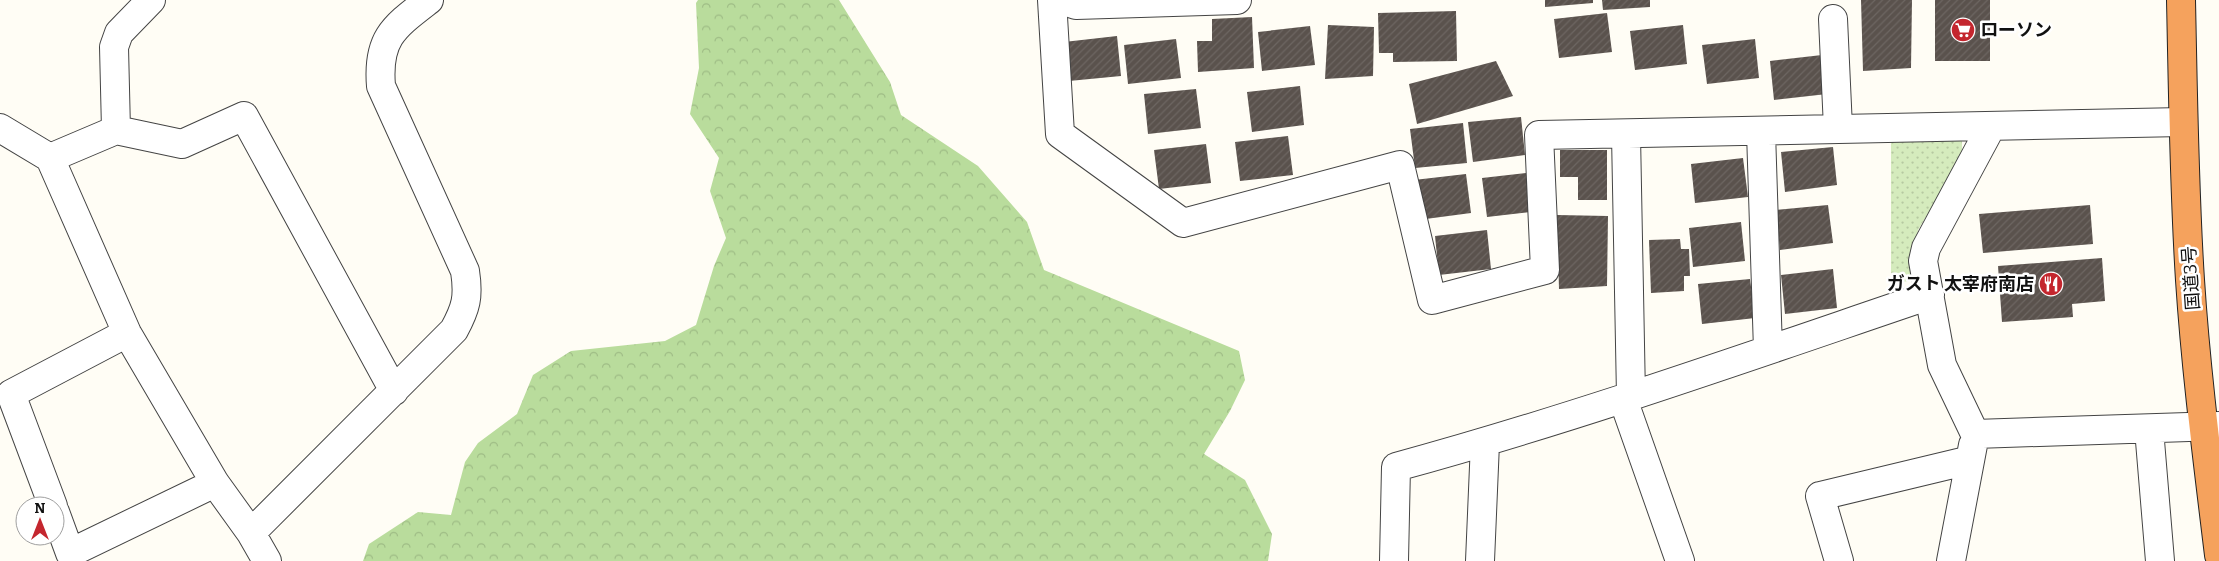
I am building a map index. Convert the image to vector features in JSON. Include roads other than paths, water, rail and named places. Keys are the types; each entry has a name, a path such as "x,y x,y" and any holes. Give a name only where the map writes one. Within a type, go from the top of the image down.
{"highway":[{"name":"国道3号","path":"2181,0 2183,122 2190,281 2211,427 2219,555"}],"street":[{"path":"251,533 454,330 462,314 468,292 464,271 381,86 379,65 384,47 391,33 395,26 429,0"},
{"path":"1237,0 1067,1 1060,134 1183,223 1400,165 1432,300 1545,270 1539,135 1626,135 1838,128 1992,127 2183,122"},
{"path":"116,130 114,47 120,33 147,1"},
{"path":"1833,19 1838,128"},
{"path":"50,158 116,130 182,144 244,116 394,391"},
{"path":"1951,561 1975,434 1942,365 1923,260 1926,248 1992,127"},
{"path":"0,128 50,158 127,333 215,483 251,533 267,561"},
{"path":"1761,132 1768,350"},
{"path":"1626,135 1627,398 1680,561"},
{"path":"1394,561 1396,467 1485,443 1627,398 1930,295"},
{"path":"49,496 10,394 127,333"},
{"path":"1975,434 2211,427"},
{"path":"2150,430 2160,561"},
{"path":"1480,561 1485,443"},
{"path":"1839,561 1820,496 1970,460"},
{"path":"65,539 70,553 215,483"}],"place":[{"name":"ローソン","path":"1963,30"},
{"name":"ガスト 太宰府南店","path":"2051,284"}]}
